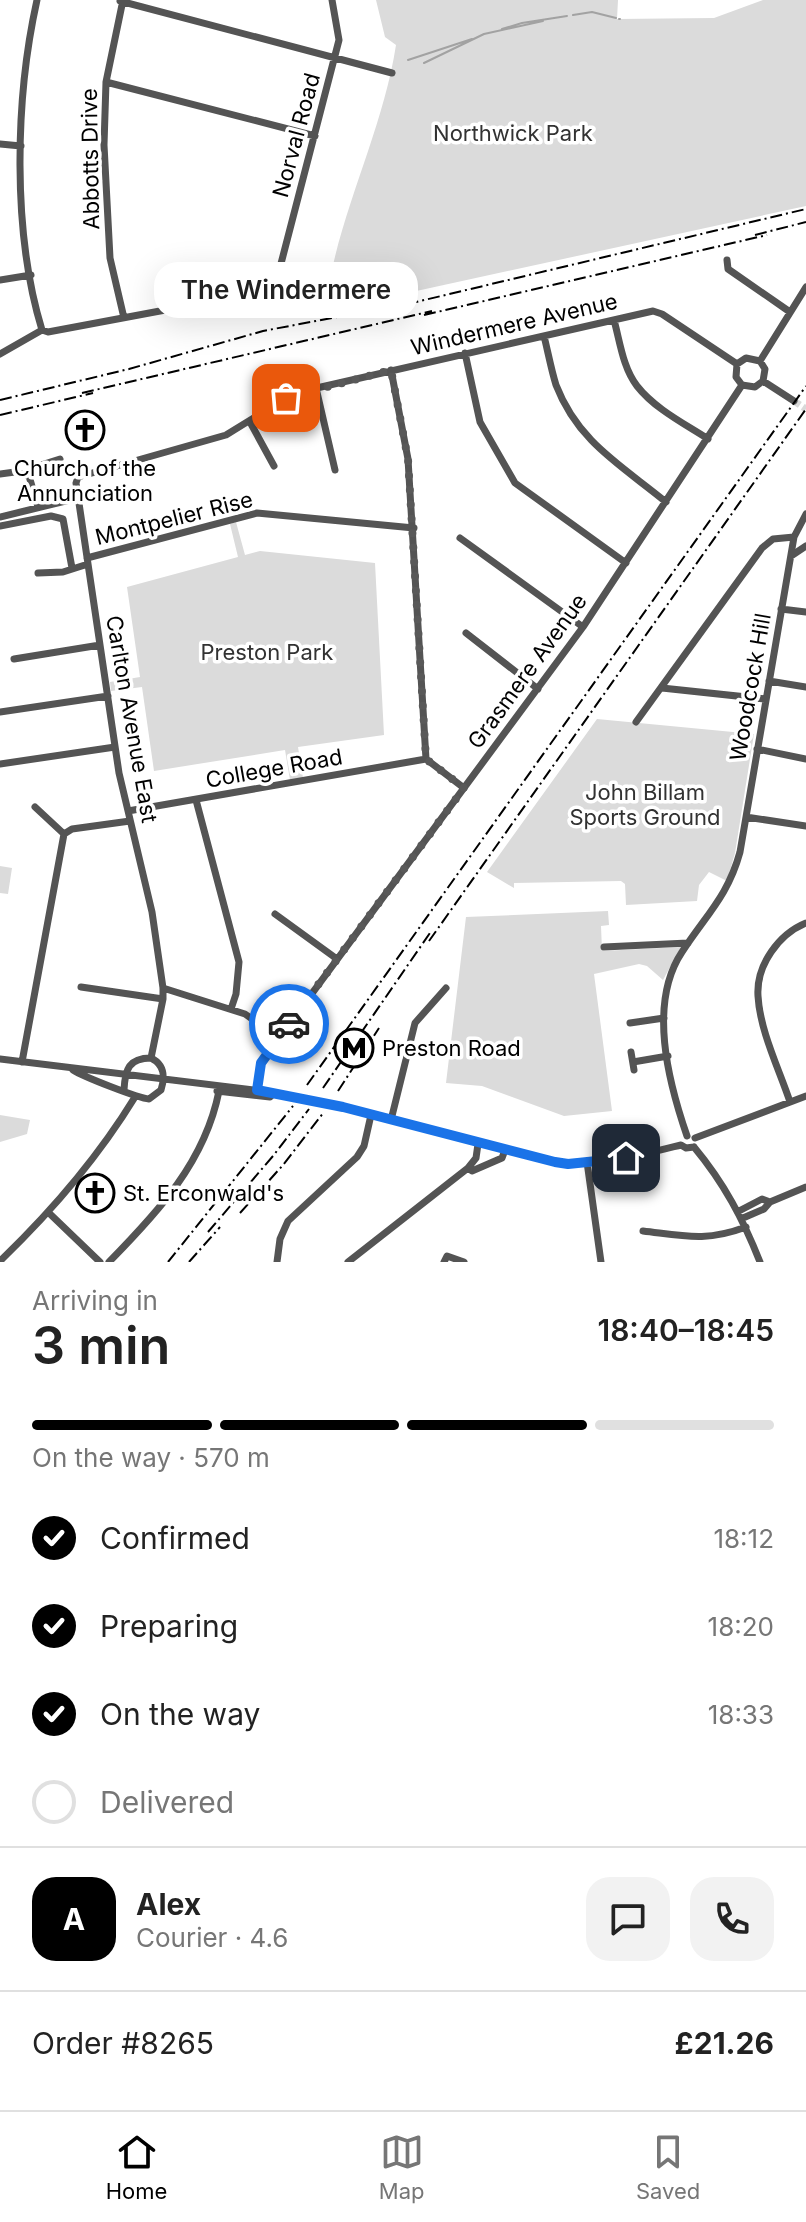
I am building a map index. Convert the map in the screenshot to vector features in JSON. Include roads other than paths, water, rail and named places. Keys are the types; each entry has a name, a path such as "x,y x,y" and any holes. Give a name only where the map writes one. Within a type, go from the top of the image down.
{"street":[{"path":"37,0 29,50 21,146 22,202 42,330"},
{"path":"121,0 392,73"},
{"name":"Abbotts Drive","path":"121,0 106,82 104,145 110,258 124,318"},
{"name":"Norval Road","path":"277,279 339,40 332,0"},
{"path":"106,82 315,136"},
{"path":"0,144 21,146"},
{"path":"727,260 728,269 790,312"},
{"path":"0,354 42,330 48,332 192,305 223,293 270,284 277,279 329,272"},
{"path":"0,280 31,275"},
{"path":"293,279 299,308"},
{"path":"760,361 806,287"},
{"name":"Windermere Avenue","path":"76,480 80,476 212,440 250,422 286,398 316,388 653,311 737,364"},
{"path":"614,320 627,368 636,385 666,411 708,439"},
{"path":"544,336 555,381 580,429 596,448 666,502"},
{"path":"465,353 480,422 515,483 626,563"},
{"path":"746,358 760,361 765,369 763,381 755,387 742,385 736,377 737,364 746,358"},
{"path":"391,370 408,459 426,759 464,788"},
{"path":"763,381 794,401"},
{"name":"Grasmere Avenue","path":"257,1090 261,1063 583,627 742,385"},
{"path":"316,388 335,470"},
{"path":"250,422 274,466"},
{"path":"29,476 41,465 60,459"},
{"path":"0,474 15,472 29,476"},
{"path":"29,476 38,507"},
{"name":"Carlton Avenue East","path":"76,480 115,747 152,912 163,988 151,1058"},
{"path":"0,517 78,498"},
{"name":"Montpelier Rise","path":"38,573 63,572 87,561 257,513 414,528"},
{"path":"795,532 806,514"},
{"path":"0,526 51,516 63,519 72,568"},
{"path":"636,722 762,548 773,539 806,531"},
{"name":"Woodcock Hill","path":"691,1137 672,1087 663,997 667,981 688,943 724,895 734,874 795,532"},
{"path":"460,538 583,627"},
{"path":"790,556 806,546"},
{"path":"781,609 806,612"},
{"path":"466,633 538,689"},
{"path":"14,659 100,645"},
{"path":"769,681 806,687"},
{"path":"662,688 765,699"},
{"path":"0,712 108,696"},
{"path":"0,764 115,747"},
{"path":"757,749 806,759"},
{"name":"College Road","path":"128,811 426,759"},
{"path":"196,800 239,962 236,994 231,1009"},
{"path":"35,807 64,834"},
{"path":"746,817 806,826"},
{"path":"22,1062 64,834 72,829 130,821"},
{"path":"275,914 337,959"},
{"path":"790,1102 765,1029 757,994 765,963 774,946 789,932 806,923"},
{"path":"604,947 688,943"},
{"path":"81,987 163,999"},
{"path":"163,988 256,1019 279,1038"},
{"path":"391,1120 415,1023 446,988"},
{"path":"630,1023 664,1018"},
{"path":"631,1052 633,1066 668,1056"},
{"path":"70,1069 135,1097 149,1099 161,1090 162,1067 151,1058 131,1062 124,1090"},
{"path":"0,1059 257,1090 371,1115 555,1162 587,1162 651,1153 681,1145 694,1147"},
{"path":"209,1086 211,1090 270,1097 273,1094"},
{"path":"109,1262 177,1186 209,1130 219,1091"},
{"path":"681,1145 683,1138 806,1096"},
{"path":"0,1261 49,1213 108,1140 135,1097"},
{"path":"277,1262 280,1239 288,1221 357,1157 364,1146 371,1115"},
{"path":"691,1137 697,1141 694,1147"},
{"path":"348,1262 468,1168 476,1158 478,1144"},
{"path":"694,1147 723,1184 741,1214 760,1262"},
{"path":"468,1168 472,1171 502,1158 505,1150"},
{"path":"476,1158 483,1165"},
{"path":"587,1162 601,1262"},
{"path":"741,1214 764,1209 770,1202 806,1187"},
{"path":"49,1213 100,1262"},
{"path":"643,1231 700,1238 720,1237 746,1227"},
{"path":"444,1262 447,1256 464,1262"}],"waterway":[{"path":"573,15 592,12 616,18"},
{"path":"502,29 567,16"},
{"path":"424,63 484,34 543,21"},
{"path":"408,60 472,39"}],"tunnel":[{"path":"794,401 806,409"}],"railway":[{"path":"0,400 129,369 263,331 416,302 806,209"},
{"path":"755,235 806,222"},
{"path":"424,315 767,235"},
{"path":"82,393 432,311"},
{"path":"307,1085 806,386"},
{"path":"0,415 93,393"},
{"path":"429,941 806,409"},
{"path":"323,1088 432,930"},
{"path":"338,1091 379,1028"},
{"path":"168,1262 293,1106"},
{"path":"208,1232 309,1109"},
{"path":"240,1213 324,1112"},
{"path":"189,1262 220,1227"}],"place":[{"name":"The Windermere","path":"286,398"},
{"name":"Church of the Annunciation","path":"85,430"},
{"name":"Preston Road","path":"354,1048"},
{"name":"St. Erconwald's","path":"95,1193"}],"park label":[{"name":"Northwick Park","path":"513,133"},
{"name":"Preston Park","path":"267,652"},
{"name":"John Billam Sports Ground","path":"645,804"}]}
